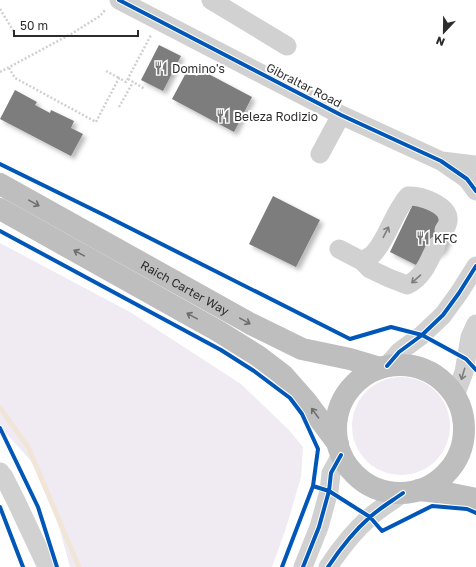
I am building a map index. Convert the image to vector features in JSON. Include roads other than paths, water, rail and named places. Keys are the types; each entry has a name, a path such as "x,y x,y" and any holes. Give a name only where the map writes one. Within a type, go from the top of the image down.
{"highway":[{"name":"Raich Carter Way","path":"0,184 251,324 302,349 383,367"},
{"name":"Raich Carter Way","path":"0,209 218,331 258,356 283,375 306,401 340,450"},
{"path":"476,430 447,385 436,376 423,369 410,365 383,367 365,375 357,381 344,398 336,423 340,450 350,468 360,479 373,487 388,492 411,491 447,494 476,499"},
{"path":"411,491 433,483 442,477 456,460 462,445 464,429 459,405"}],"street":[{"path":"211,0 287,46"},
{"name":"Gibraltar Road","path":"113,4 158,21 341,115 441,161 467,179 476,190"},
{"path":"320,154 341,115"},
{"name":"Gibraltar Road","path":"441,161 476,165"},
{"path":"362,260 373,254 380,244 401,204 408,196 416,195 441,206 446,212 448,220 444,230"},
{"path":"339,249 362,260 370,269 407,285 415,282 421,274 436,246"},
{"path":"383,367 399,352 422,335 443,315 476,266"},
{"path":"459,405 470,337 476,324"},
{"path":"303,567 319,527 329,491 332,473 340,450"},
{"path":"0,472 4,476 47,567"},
{"path":"328,567 357,530 370,517 411,491"}],"waterway":[{"path":"0,408 28,447 79,567"}],"place":[{"name":"Domino's","path":"161,68"},
{"name":"Beleza Rodizio","path":"223,116"},
{"name":"KFC","path":"423,238"}]}
